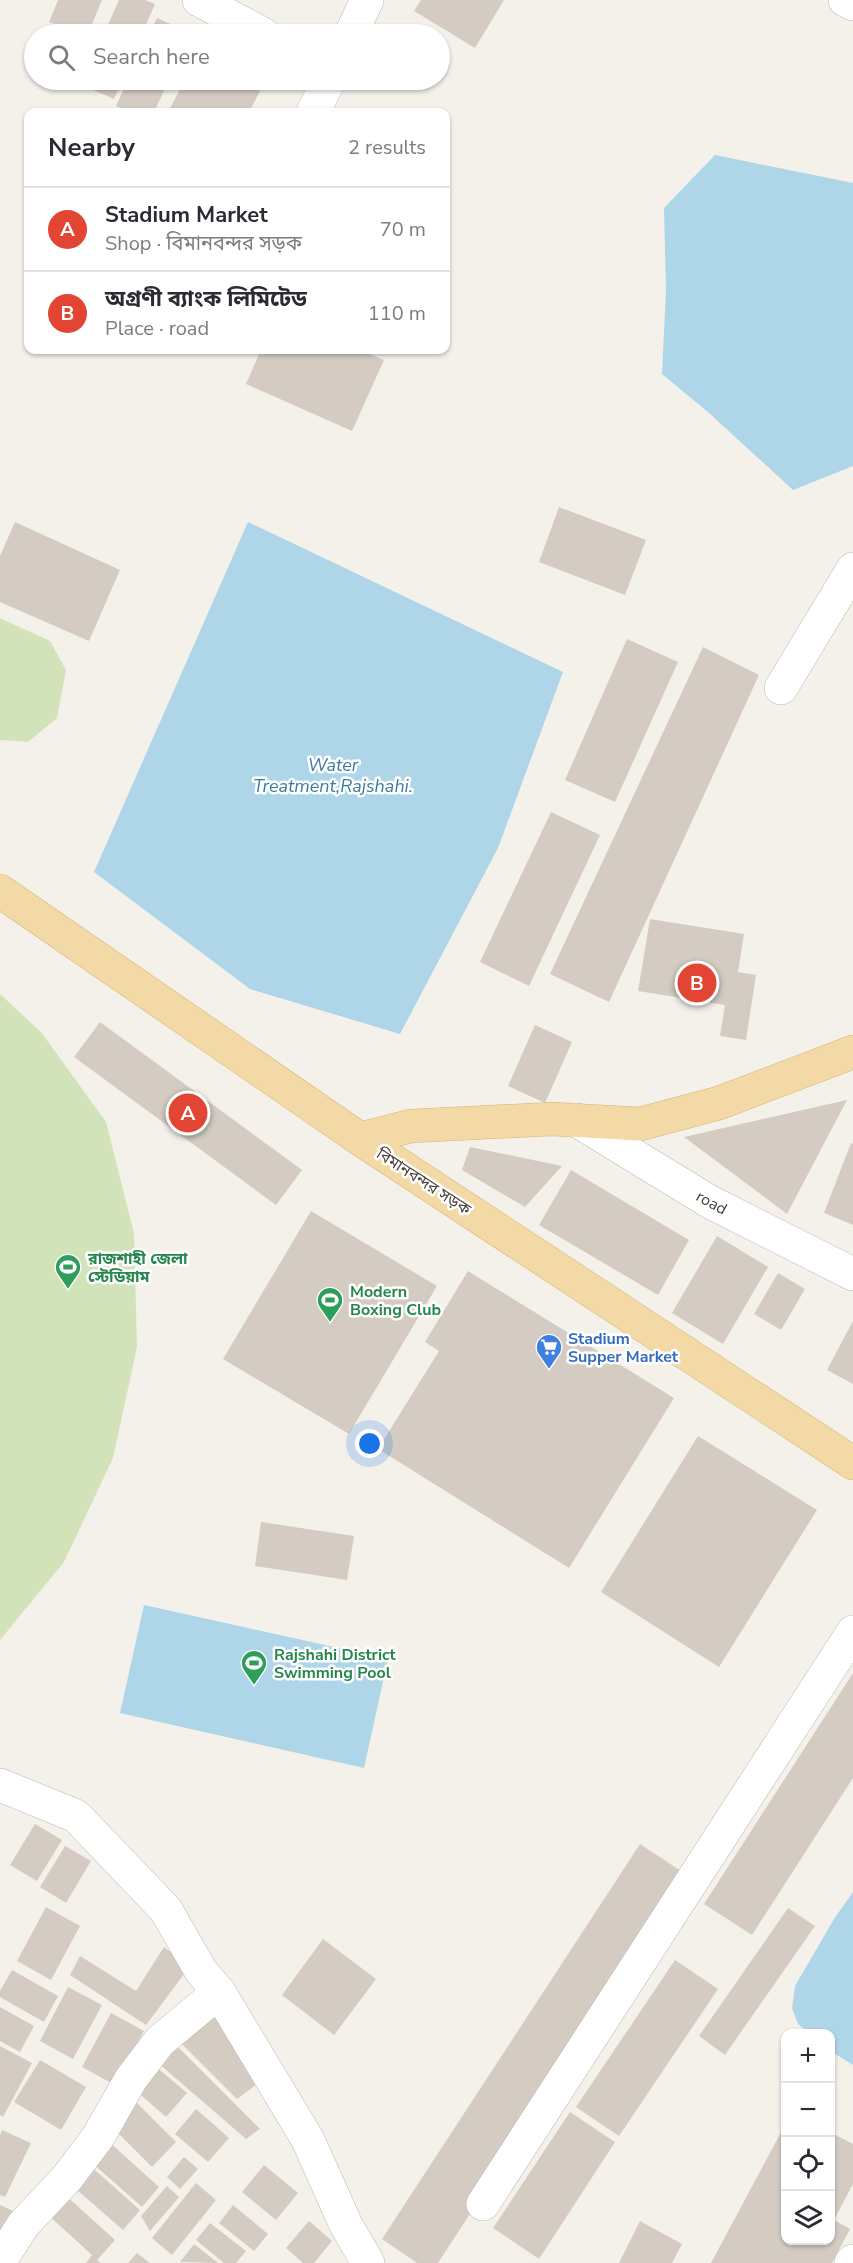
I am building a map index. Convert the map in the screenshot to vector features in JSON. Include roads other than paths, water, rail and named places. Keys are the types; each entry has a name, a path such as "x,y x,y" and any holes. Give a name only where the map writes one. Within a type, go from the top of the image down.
{"main road":[{"name":"বিমানবন্দর সড়ক","path":"0,891 360,1139 853,1463"},
{"path":"360,1139 411,1126 552,1119 640,1124 718,1103 853,1052"}],"street":[{"path":"199,0 244,24"},
{"path":"356,24 368,0"},
{"path":"845,0 853,4"},
{"path":"314,108 324,90"},
{"path":"782,688 853,569"},
{"name":"road","path":"576,1120 710,1202 853,1274"},
{"path":"483,2204 853,1632"},
{"path":"0,1785 76,1816 166,1910 201,1971 219,1992 308,2140 346,2225 368,2263"},
{"path":"0,2261 23,2225 67,2178 92,2145 131,2079 160,2041 219,1992"}],"water":[{"path":"715,155 853,183 853,466 793,490 709,413 662,374 666,291 664,208"},
{"name":"Water Treatment,Rajshahi.","path":"248,522 563,672 498,848 400,1034 250,989 94,872"},
{"name":"Rajshahi District Swimming Pool","path":"144,1605 388,1659 364,1768 120,1713"},
{"path":"853,1892 853,2065 835,2054 835,2029 804,2029 798,2024 792,2008 795,1986 834,1919"}],"place":[{"name":"অগ্রণী ব্যাংক লিমিটেড","path":"697,983"},
{"name":"Stadium Market","path":"188,1113"},
{"name":"রাজশাহী জেলা স্টেডিয়াম","path":"68,1290"},
{"name":"Modern Boxing Club","path":"330,1323"},
{"name":"Stadium Supper Market","path":"549,1370"},
{"name":"Rajshahi District Swimming Pool","path":"254,1686"}]}
